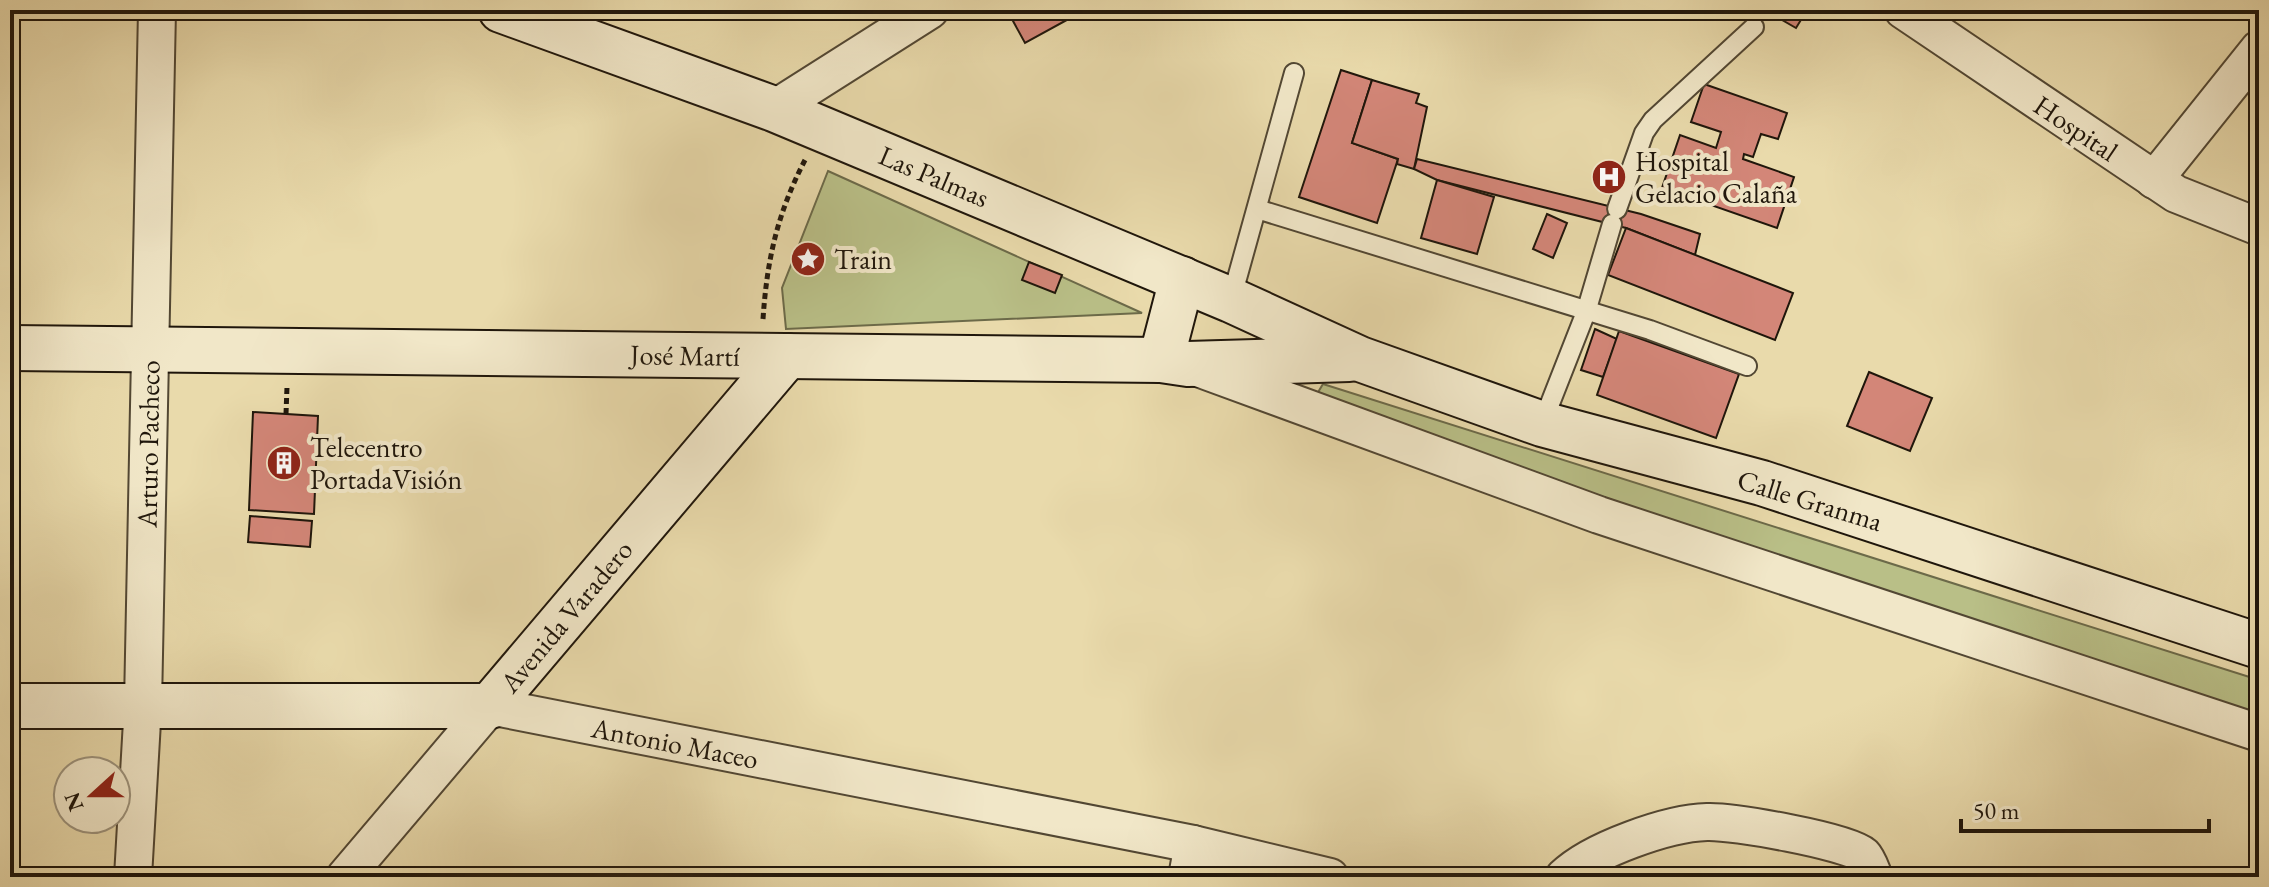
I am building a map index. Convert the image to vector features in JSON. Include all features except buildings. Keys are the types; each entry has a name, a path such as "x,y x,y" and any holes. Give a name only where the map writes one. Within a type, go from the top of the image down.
{"main road":[{"name":"Las Palmas","path":"501,10 774,109 1182,279 1360,359"},
{"path":"1175,362 1182,279"},
{"name":"José Martí","path":"10,348 1175,362 1360,359"},
{"name":"Avenida Varadero","path":"490,706 774,356"},
{"name":"Calle Granma","path":"1360,359 1542,424 1762,483 2259,646"},
{"name":"Antonio Maceo","path":"10,706 490,706"}],"street":[{"name":"Arturo Pacheco","path":"133,877 143,704 157,10"},
{"path":"774,109 930,10"},
{"name":"Hospital","path":"1903,10 2176,194 2259,227"},
{"path":"2154,180 2259,49"},
{"path":"1175,362 1599,515 2259,733"},
{"name":"Antonio Maceo","path":"490,706 1190,861 1330,877"},
{"name":"Avenida Varadero","path":"345,877 490,706"},
{"path":"1564,877 1608,851 1664,830 1708,822 1843,843 1864,856 1874,877"}],"lane":[{"path":"1542,424 1586,312 1614,217 1644,133 1653,120 1754,27"},
{"path":"1231,300 1294,73"},
{"path":"1257,209 1650,330 1747,366"}],"path":[{"path":"774,356 768,257 794,182 822,129"}],"green space":[{"path":"828,171 1142,313 786,329 782,288"},
{"path":"1323,384 2259,680 2259,719 1314,399"}],"place":[{"name":"Hospital Gelacio Calaña","path":"1609,177"},
{"name":"Train","path":"808,259"},
{"name":"Telecentro PortadaVisión","path":"284,463"}]}
